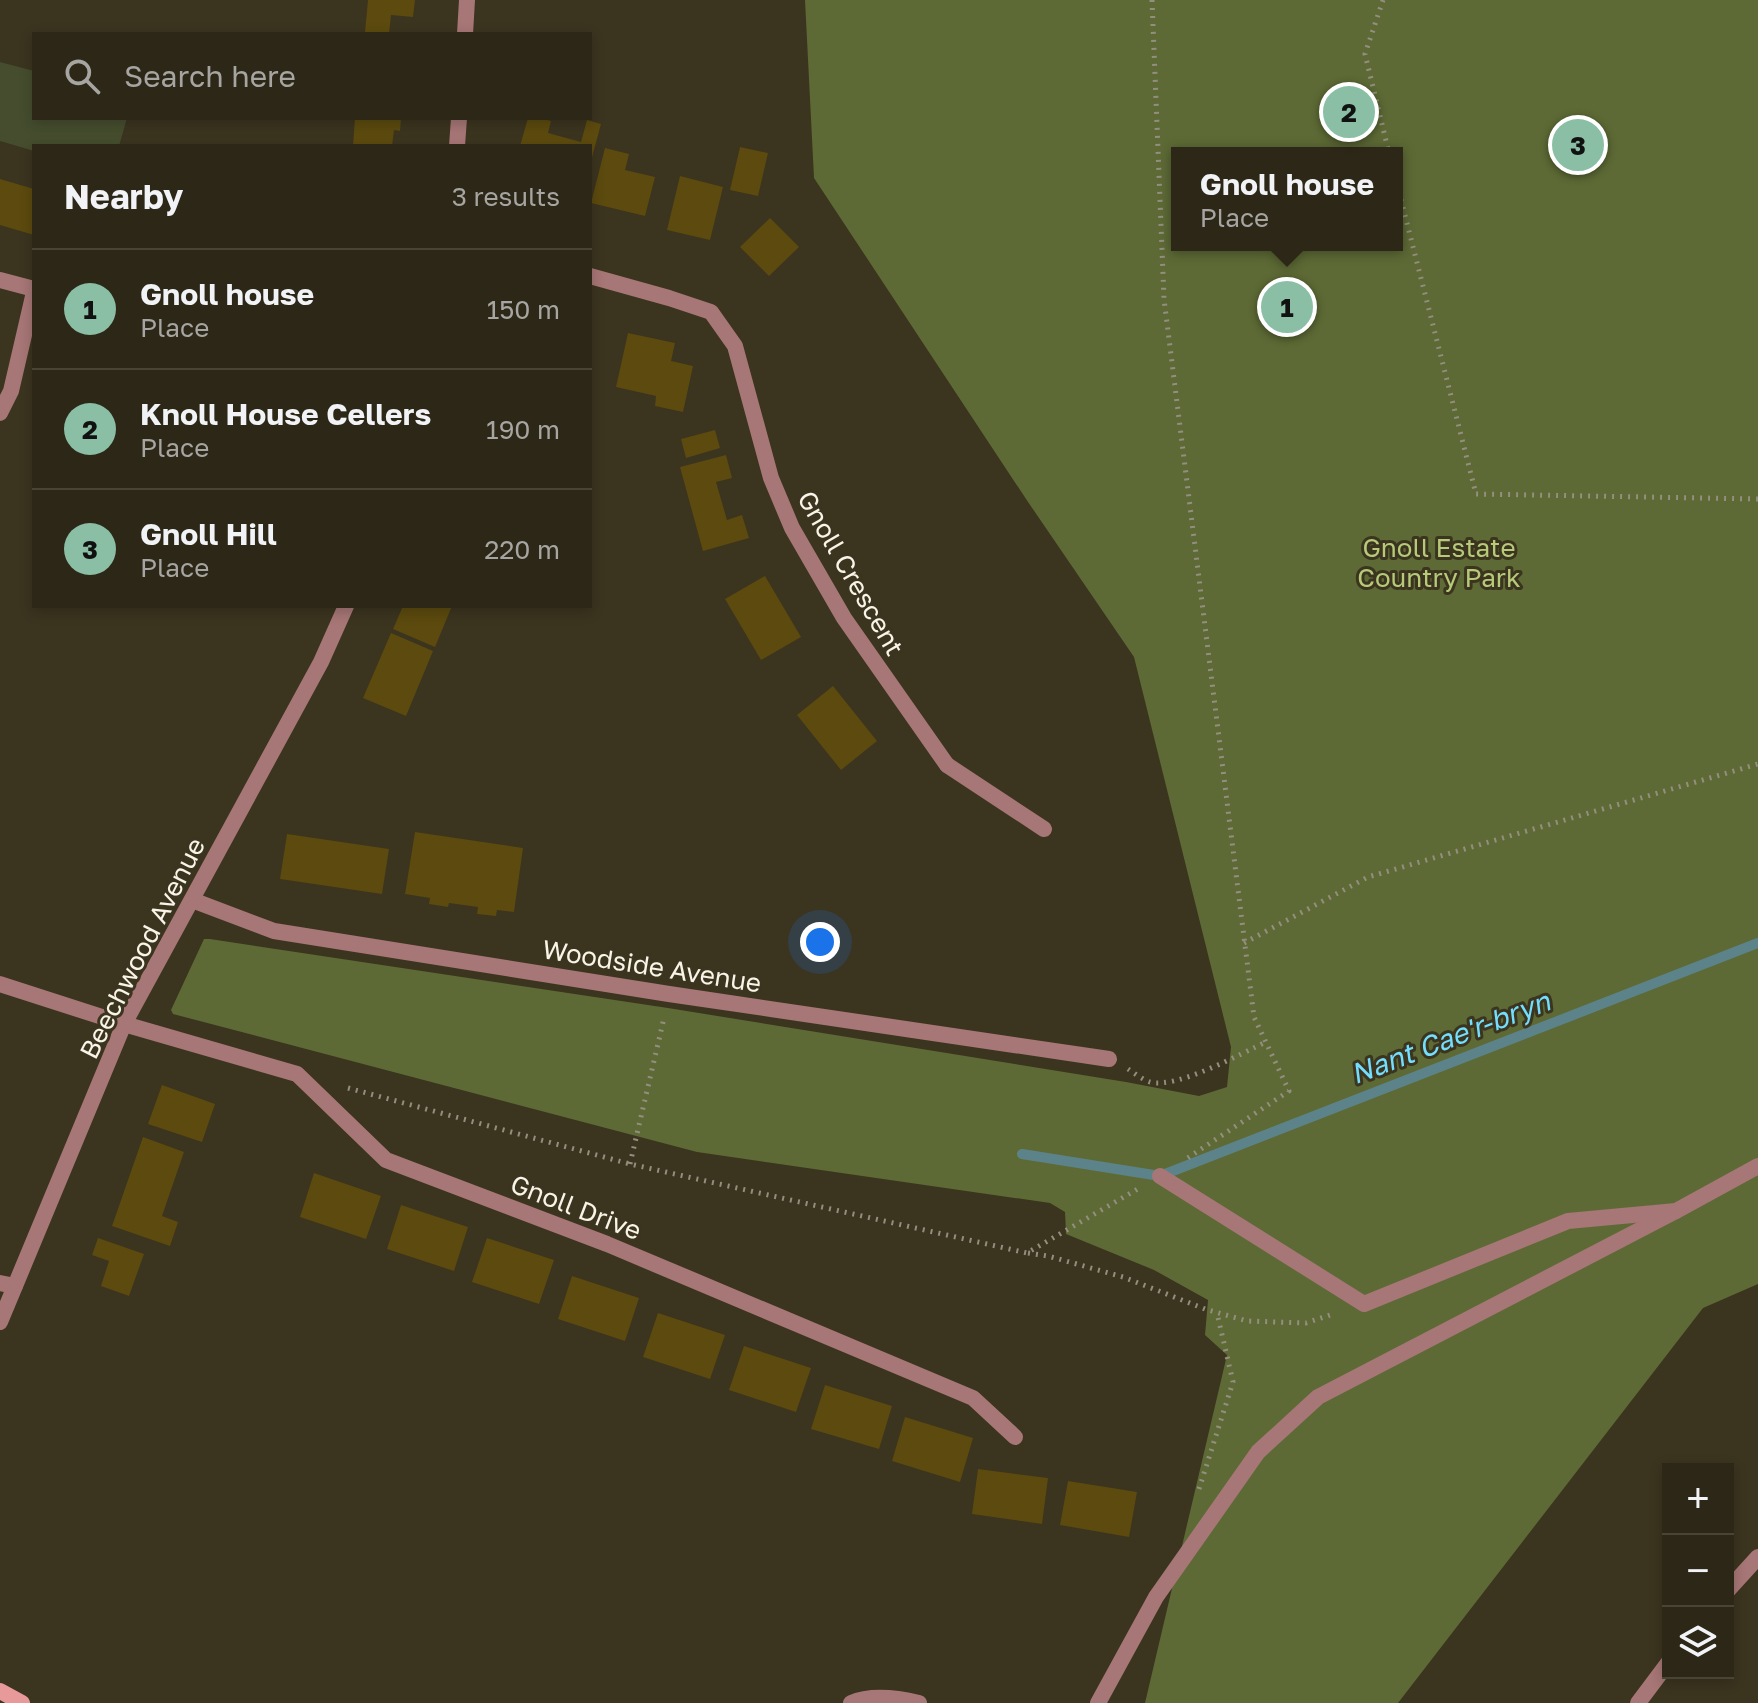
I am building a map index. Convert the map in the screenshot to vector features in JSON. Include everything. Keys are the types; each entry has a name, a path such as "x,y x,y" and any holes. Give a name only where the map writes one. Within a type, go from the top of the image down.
{"main road":[{"path":"0,1691 22,1703"}],"street":[{"path":"465,32 467,0"},
{"path":"457,144 459,120"},
{"name":"Gnoll Crescent","path":"592,277 711,312 735,346 771,478 792,528 844,618 947,765 1044,829"},
{"path":"0,280 32,290"},
{"path":"0,413 11,391 32,300"},
{"name":"Beechwood Avenue","path":"0,1322 7,1284 124,1024 321,662 345,608"},
{"name":"Woodside Avenue","path":"192,900 274,931 669,994 1109,1059"},
{"name":"Gnoll Drive","path":"0,984 297,1074 386,1160 607,1244 973,1398 1015,1437"},
{"path":"1098,1703 1156,1597 1258,1452 1318,1397 1758,1166"},
{"path":"1160,1176 1364,1304 1568,1221 1676,1211"},
{"path":"1734,1583 1758,1557"},
{"path":"1638,1703 1662,1671"},
{"path":"851,1703 862,1698 901,1698 919,1703"}],"path":[{"path":"1027,1253 1160,1176 1289,1091 1254,1017 1244,943 1164,299 1152,0"},
{"path":"1383,0 1365,54 1388,147"},
{"path":"1403,208 1476,494 1758,499"},
{"path":"1244,943 1368,877 1758,764"},
{"path":"630,1164 669,994"},
{"path":"1109,1059 1151,1082 1177,1081 1266,1042"},
{"path":"343,1086 630,1164 1048,1256 1123,1277 1217,1313 1247,1321 1306,1323 1364,1304"},
{"path":"1197,1495 1233,1382 1217,1313"}],"green space":[{"name":"Gnoll Estate Country Park","path":"805,0 1758,0 1758,1284 1703,1308 1398,1703 1145,1703 1227,1355 1205,1335 1208,1300 1154,1270 1066,1234 1065,1212 1050,1203 697,1152 173,1014 171,1010 204,939 210,939 668,1008 1199,1096 1227,1087 1231,1047 1134,657 814,178"},
{"path":"0,62 32,70 32,120 126,120 120,144 32,144 32,150 0,141"}],"building":[{"path":"368,0 415,0 413,17 391,15 389,32 365,32"},
{"path":"355,120 401,120 400,131 394,130 392,144 353,144"},
{"path":"527,120 551,121 548,133 581,142 587,120 601,124 592,157 592,144 521,144"},
{"path":"740,147 768,153 758,196 730,190"},
{"path":"605,148 629,154 625,170 655,177 645,216 592,203"},
{"path":"680,176 723,187 710,240 667,230"},
{"path":"0,179 32,188 32,234 0,225"},
{"path":"770,218 799,247 769,276 740,247"},
{"path":"628,333 675,343 671,361 693,366 683,412 655,406 656,396 616,387"},
{"path":"715,430 720,448 686,458 681,439"},
{"path":"726,455 732,478 716,482 727,520 742,515 749,538 703,551 680,467"},
{"path":"765,576 801,637 761,660 725,599"},
{"path":"402,608 451,608 435,647 393,629"},
{"path":"391,633 433,651 406,716 363,698"},
{"path":"833,686 877,741 841,770 797,715"},
{"path":"415,832 523,848 514,912 497,910 496,916 477,914 478,907 429,904 430,898 405,894"},
{"path":"287,834 389,849 382,894 280,879"},
{"path":"162,1085 215,1104 202,1142 148,1124"},
{"path":"143,1137 184,1152 162,1216 178,1222 170,1246 112,1226"},
{"path":"314,1173 381,1196 366,1239 300,1217"},
{"path":"401,1205 468,1227 454,1271 387,1249"},
{"path":"98,1238 144,1254 129,1296 101,1286 109,1261 92,1255"},
{"path":"487,1238 554,1260 539,1304 472,1282"},
{"path":"572,1276 639,1298 625,1341 558,1319"},
{"path":"658,1313 725,1335 710,1379 643,1357"},
{"path":"744,1346 811,1368 796,1412 729,1390"},
{"path":"825,1385 892,1406 879,1449 811,1429"},
{"path":"905,1417 973,1438 960,1482 892,1461"},
{"path":"978,1469 1048,1478 1042,1524 972,1514"},
{"path":"1068,1481 1137,1492 1129,1537 1060,1525"}],"waterway":[{"name":"Nant Cae'r-bryn","path":"1022,1154 1160,1176 1758,943"}],"place":[{"name":"Knoll House Cellers","path":"1349,112"},
{"name":"Gnoll Hill","path":"1578,145"},
{"name":"Gnoll house","path":"1287,307"}]}
